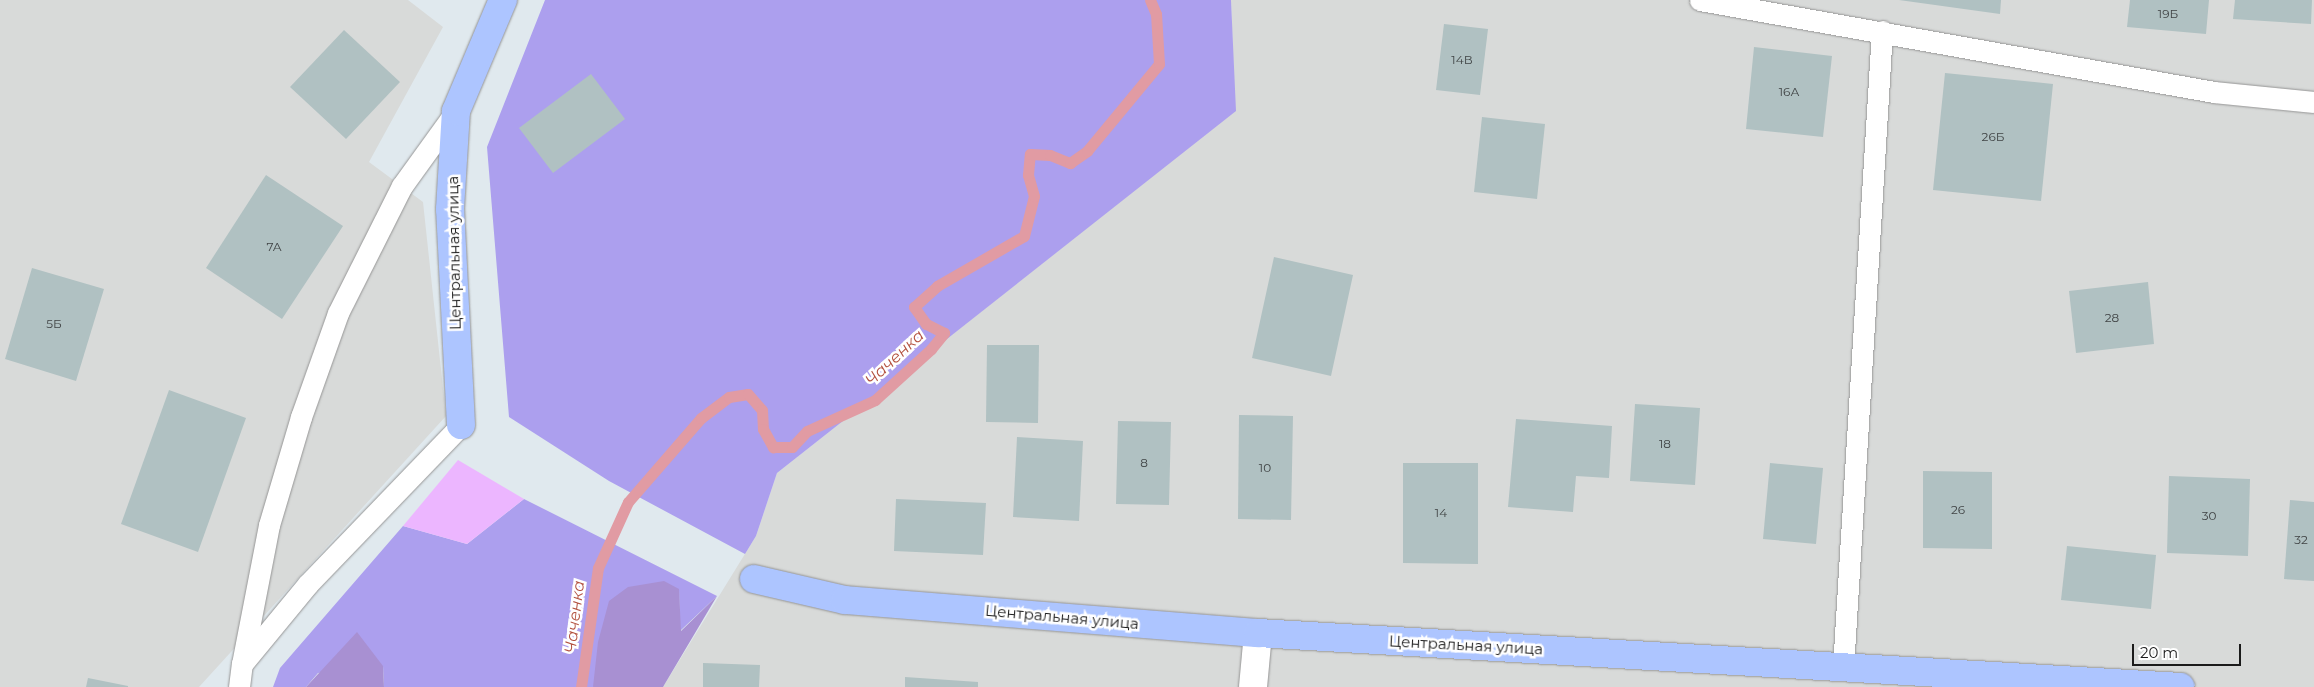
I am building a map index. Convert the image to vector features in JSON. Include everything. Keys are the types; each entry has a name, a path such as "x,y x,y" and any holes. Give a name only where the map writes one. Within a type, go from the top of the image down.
{"street":[{"name":"Центральная улица","path":"461,425 450,209 456,111 503,0"},
{"name":"Центральная улица","path":"754,579 845,600 1258,633 2180,687"},
{"path":"1253,687 1258,633"}],"lane":[{"path":"1700,0 2214,92 2314,102"},
{"path":"1843,668 1882,32"},
{"path":"239,687 269,525 301,417 338,313 402,186 456,111"},
{"path":"242,664 308,584 461,425"}],"shaded area":[{"path":"0,0 408,0 443,27 369,162 423,202 446,416 199,687 0,687"},
{"path":"545,0 1231,0 1236,111 777,473 756,536 745,554 609,481 509,417 487,147"},
{"path":"1231,0 2314,0 2314,687 663,687 756,536 777,473 1235,111"},
{"path":"458,460 524,499 467,544 403,526"},
{"path":"524,499 717,596 680,631 679,590 593,687 384,687 383,666 318,673 306,687 273,687 280,668 403,526 467,544"},
{"path":"664,581 679,589 681,631 717,596 663,687 593,687 598,642 609,601 628,587"},
{"path":"357,632 383,666 384,687 306,687"}],"building":[{"path":"1899,0 2001,0 2000,14"},
{"path":"2130,0 2209,0 2206,34 2127,27"},
{"path":"2235,0 2312,0 2311,24 2233,19"},
{"path":"1444,24 1488,29 1480,95 1436,90"},
{"path":"344,30 400,82 346,139 290,87"},
{"path":"1754,47 1832,56 1823,137 1746,129"},
{"path":"1945,73 2053,84 2041,201 1933,190"},
{"path":"591,74 625,119 553,173 519,128"},
{"path":"1482,117 1545,124 1537,199 1474,192"},
{"path":"266,175 343,226 282,319 206,268"},
{"path":"1274,257 1353,275 1331,376 1252,358"},
{"path":"32,268 104,289 76,381 5,359"},
{"path":"2148,282 2154,344 2076,353 2069,291"},
{"path":"987,345 1039,345 1038,423 986,422"},
{"path":"169,390 246,418 198,552 121,524"},
{"path":"1635,404 1700,408 1695,485 1630,481"},
{"path":"1239,415 1293,416 1291,520 1238,519"},
{"path":"1516,419 1612,426 1609,478 1576,476 1573,512 1508,507"},
{"path":"1118,421 1171,422 1169,505 1116,504"},
{"path":"1017,437 1083,441 1079,521 1013,517"},
{"path":"1403,463 1478,463 1478,564 1403,563"},
{"path":"1770,463 1823,468 1816,544 1763,539"},
{"path":"1923,471 1992,472 1992,549 1923,548"},
{"path":"2169,476 2250,479 2248,556 2167,553"},
{"path":"896,499 986,503 983,555 894,551"},
{"path":"2290,500 2314,502 2314,581 2284,579"},
{"path":"2067,546 2156,555 2151,609 2061,600"},
{"path":"703,663 760,665 759,687 703,687"},
{"path":"905,677 978,682 978,687 905,687"},
{"path":"88,678 128,686 128,687 86,687"}],"waterway":[{"name":"Чаченка","path":"581,687 598,568 628,502 701,418 729,397 748,394 762,410 763,429 773,447 792,447 807,431 875,400 931,349 944,333 926,324 914,307 937,286 1024,236 1034,196 1028,175 1030,154 1050,155 1070,163 1087,151 1159,64 1156,14 1150,0"}]}
